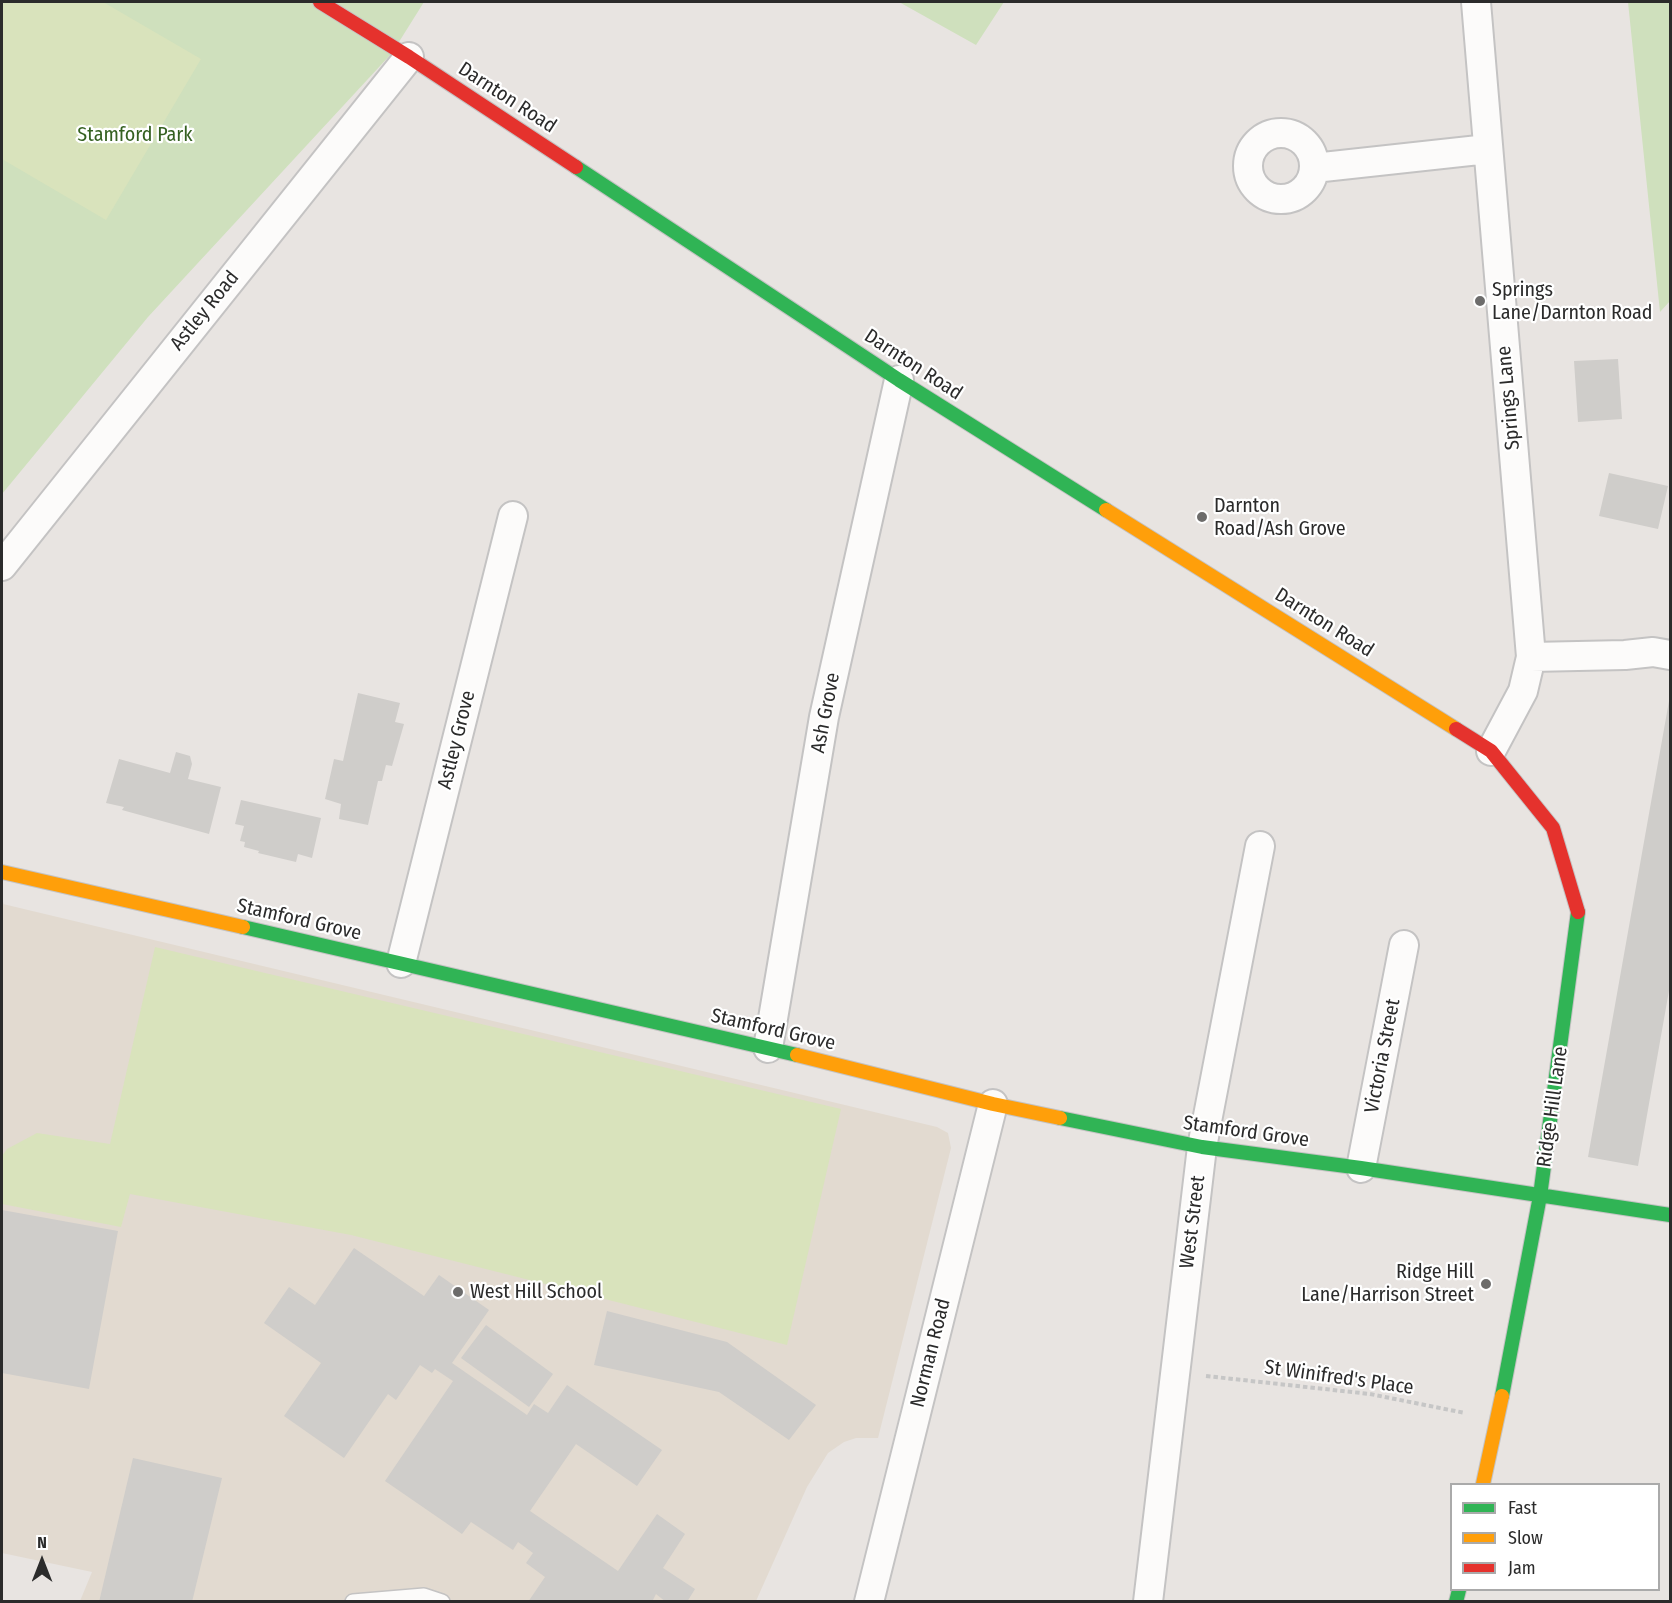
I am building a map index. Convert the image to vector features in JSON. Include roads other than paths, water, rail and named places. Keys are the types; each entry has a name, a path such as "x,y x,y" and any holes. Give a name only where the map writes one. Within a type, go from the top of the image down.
{"street":[{"name":"Darnton Road","path":"320,2 409,57 899,380 1491,751"},
{"name":"Springs Lane","path":"1476,2 1531,657 1523,691 1491,751"},
{"name":"Astley Road","path":"2,566 409,57"},
{"path":"1314,168 1488,149"},
{"name":"Ash Grove","path":"768,1048 824,717 899,380"},
{"name":"Astley Grove","path":"401,963 513,516"},
{"path":"1531,657 1624,655 1665,648"},
{"name":"Ridge Hill Lane","path":"1483,1483 1540,1196 1579,915 1553,828 1491,751"},
{"name":"West Street","path":"1148,1602 1202,1147 1260,846"},
{"name":"Stamford Grove","path":"2,872 768,1048 993,1104 1202,1147 1361,1168 1671,1215"},
{"name":"Victoria Street","path":"1361,1168 1404,945"},
{"name":"Norman Road","path":"869,1602 993,1104"}],"lane":[{"path":"354,1602 424,1596 442,1602"}],"place":[{"name":"Springs Lane/Darnton Road","path":"1480,301"},
{"name":"Darnton Road/Ash Grove","path":"1202,517"},
{"name":"Ridge Hill Lane/Harrison Street","path":"1486,1284"},
{"name":"West Hill School","path":"458,1292"}],"park label":[{"name":"Stamford Park","path":"135,135"}]}
